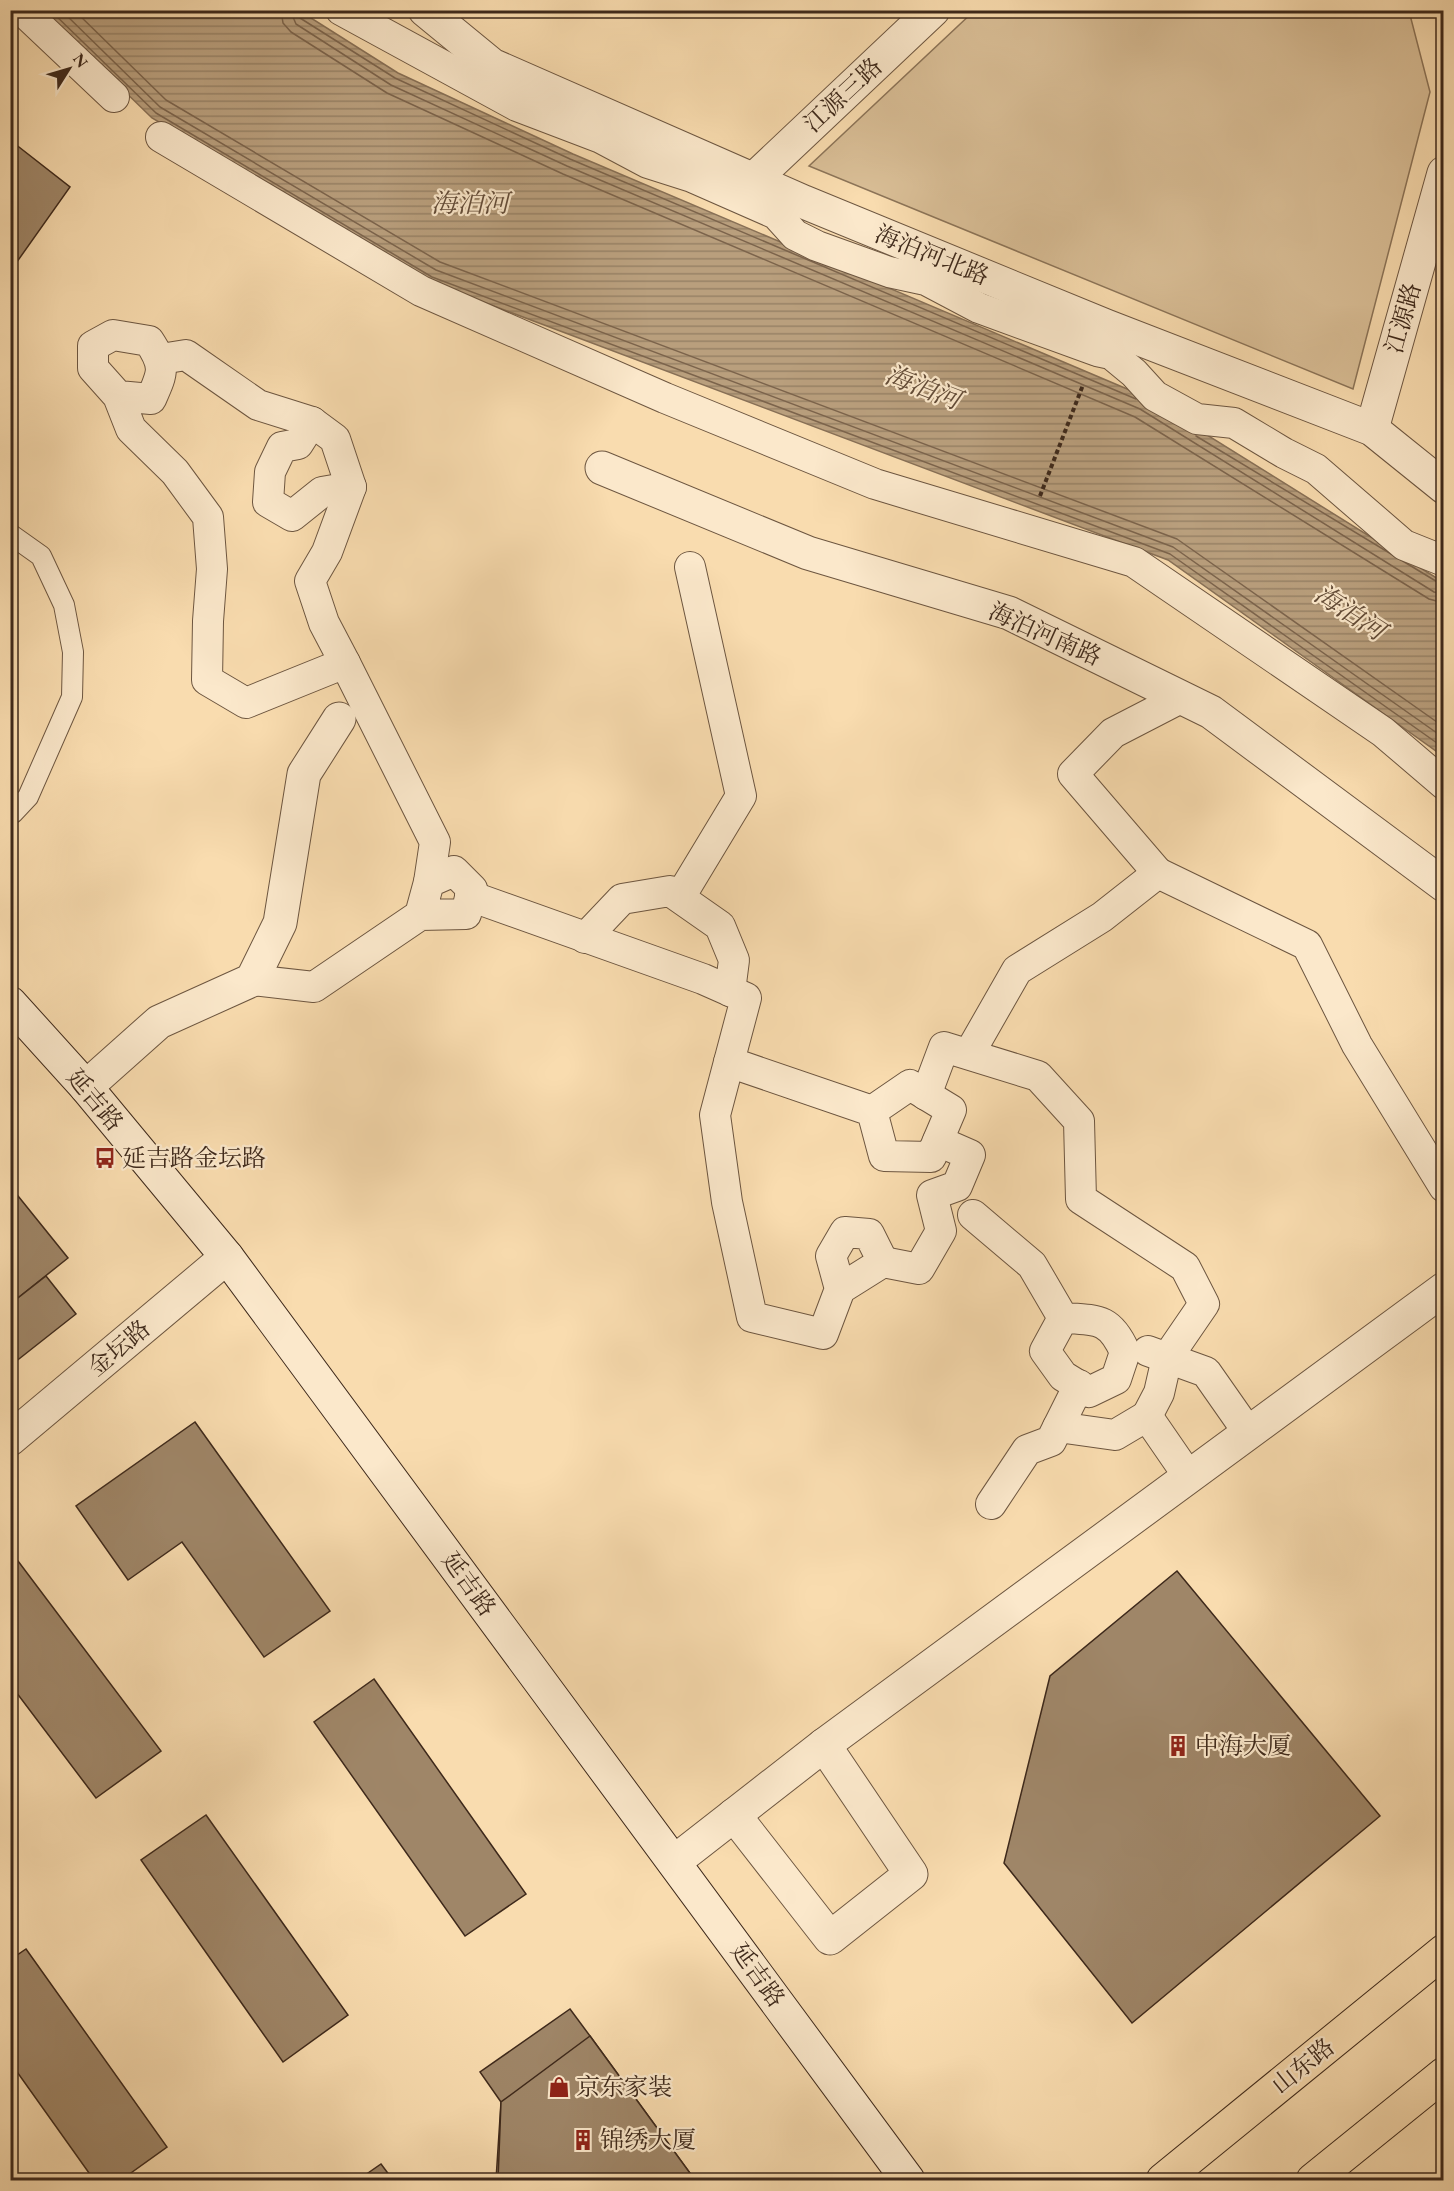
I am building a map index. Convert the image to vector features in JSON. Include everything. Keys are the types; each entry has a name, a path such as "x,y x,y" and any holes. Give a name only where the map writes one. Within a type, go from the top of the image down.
{"main road":[{"name":"山东路","path":"1164,2181 1443,1951"},
{"path":"1313,2181 1443,2074"}],"street":[{"path":"22,10 114,97"},
{"path":"341,10 517,106 601,138 648,164 692,177 776,214 795,235 818,246 889,272 926,280 979,308 1096,351 1111,354 1134,373 1155,396 1197,419 1234,423 1316,469 1404,545 1426,552 1443,561"},
{"name":"海泊河北路","path":"425,10 492,65 753,180 1106,326 1372,429 1443,488"},
{"name":"江源三路","path":"753,180 933,10"},
{"path":"161,137 421,291 665,398 875,484 1134,562 1383,732 1443,784"},
{"name":"江源路","path":"1372,429 1443,173"},
{"path":"117,396 150,399 162,374 161,359 149,341 113,335 93,346 93,368 117,396 131,429 175,472 208,517 213,569 208,621 207,680 246,703 345,663"},
{"path":"161,359 186,355 258,405 312,422 335,439 351,487 327,552 310,581 324,623 435,842 429,882 420,915"},
{"path":"312,422 298,444 282,447 270,471 268,502 292,516 322,492 351,487"},
{"name":"海泊河南路","path":"602,468 808,553 1009,614 1211,712 1443,885"},
{"path":"680,897 741,796 690,567"},
{"path":"1179,697 1113,733 1073,774 1158,873 1307,945 1357,1045 1443,1187"},
{"path":"252,980 280,923 304,774 339,719"},
{"path":"87,1088 159,1022 252,980 314,987 420,915 466,914 472,890 454,871 429,882"},
{"path":"969,1054 1017,970 1102,917 1158,873"},
{"path":"585,938 622,899 670,891 720,926 734,960 730,991"},
{"path":"471,896 746,998 715,1115 727,1202 752,1317 823,1334 840,1289 831,1256 845,1232 869,1234 883,1262"},
{"name":"延吉路","path":"10,1003 87,1088 227,1257 908,2181"},
{"path":"926,1095 944,1047 1038,1076 1079,1121 1081,1199 1185,1267 1204,1304 1167,1358 1159,1393 1147,1416 1115,1435 1058,1427"},
{"path":"729,1062 872,1111"},
{"path":"910,1085 951,1110 931,1157 884,1156 872,1111 910,1085"},
{"path":"840,1289 883,1262 919,1269 941,1231 932,1196 957,1186 970,1155 938,1141"},
{"path":"941,1231 972,1223 977,1203 957,1186"},
{"path":"973,1215 1032,1265 1063,1318"},
{"name":"金坛路","path":"10,1439 227,1257"},
{"path":"674,1862 824,1745 1443,1289"},
{"path":"1063,1318 1095,1320 1116,1331 1125,1352 1116,1379 1089,1392 1063,1376 1045,1351 1063,1318"},
{"path":"1120,1342 1206,1372 1248,1432"},
{"path":"992,1504 1027,1450 1051,1441 1079,1385"},
{"path":"1147,1416 1189,1477"},
{"path":"734,1815 830,1938 911,1874 824,1745"}],"lane":[{"path":"10,534 41,556 64,605 73,652 72,698 28,797 11,816"}],"path":[{"path":"1027,529 1096,351"}],"shaded area":[{"path":"974,11 1409,11 1430,92 1353,389 809,166"}],"water":[{"name":"海泊河","path":"42,11 300,11 398,73 573,154 1146,397 1443,582 1443,756 1168,560 430,282 152,118"}],"building":[{"path":"10,140 70,187 14,266 10,264"},
{"path":"10,1186 68,1258 14,1301 10,1297"},
{"path":"46,1276 76,1314 10,1366 10,1297 14,1301"},
{"path":"195,1422 330,1611 264,1657 182,1542 128,1580 76,1506"},
{"path":"18,1561 161,1751 96,1798 10,1684 10,1567"},
{"name":"中海大厦","path":"1177,1571 1380,1816 1132,2023 1004,1863 1050,1676"},
{"path":"374,1679 526,1894 465,1936 314,1722"},
{"path":"206,1815 348,2015 283,2062 141,1860"},
{"path":"26,1949 167,2147 121,2180 94,2180 10,2062 10,1960"},
{"name":"京东家装","path":"570,2009 695,2180 496,2180 501,2102 480,2072"},
{"name":"京东家装","path":"590,2036 695,2180 498,2180 501,2102"},
{"path":"381,2164 393,2180 358,2180"}],"place":[{"name":"延吉路金坛路","path":"105,1158"},
{"name":"中海大厦","path":"1178,1746"},
{"name":"京东家装","path":"559,2087"},
{"name":"锦绣大厦","path":"583,2140"}]}
